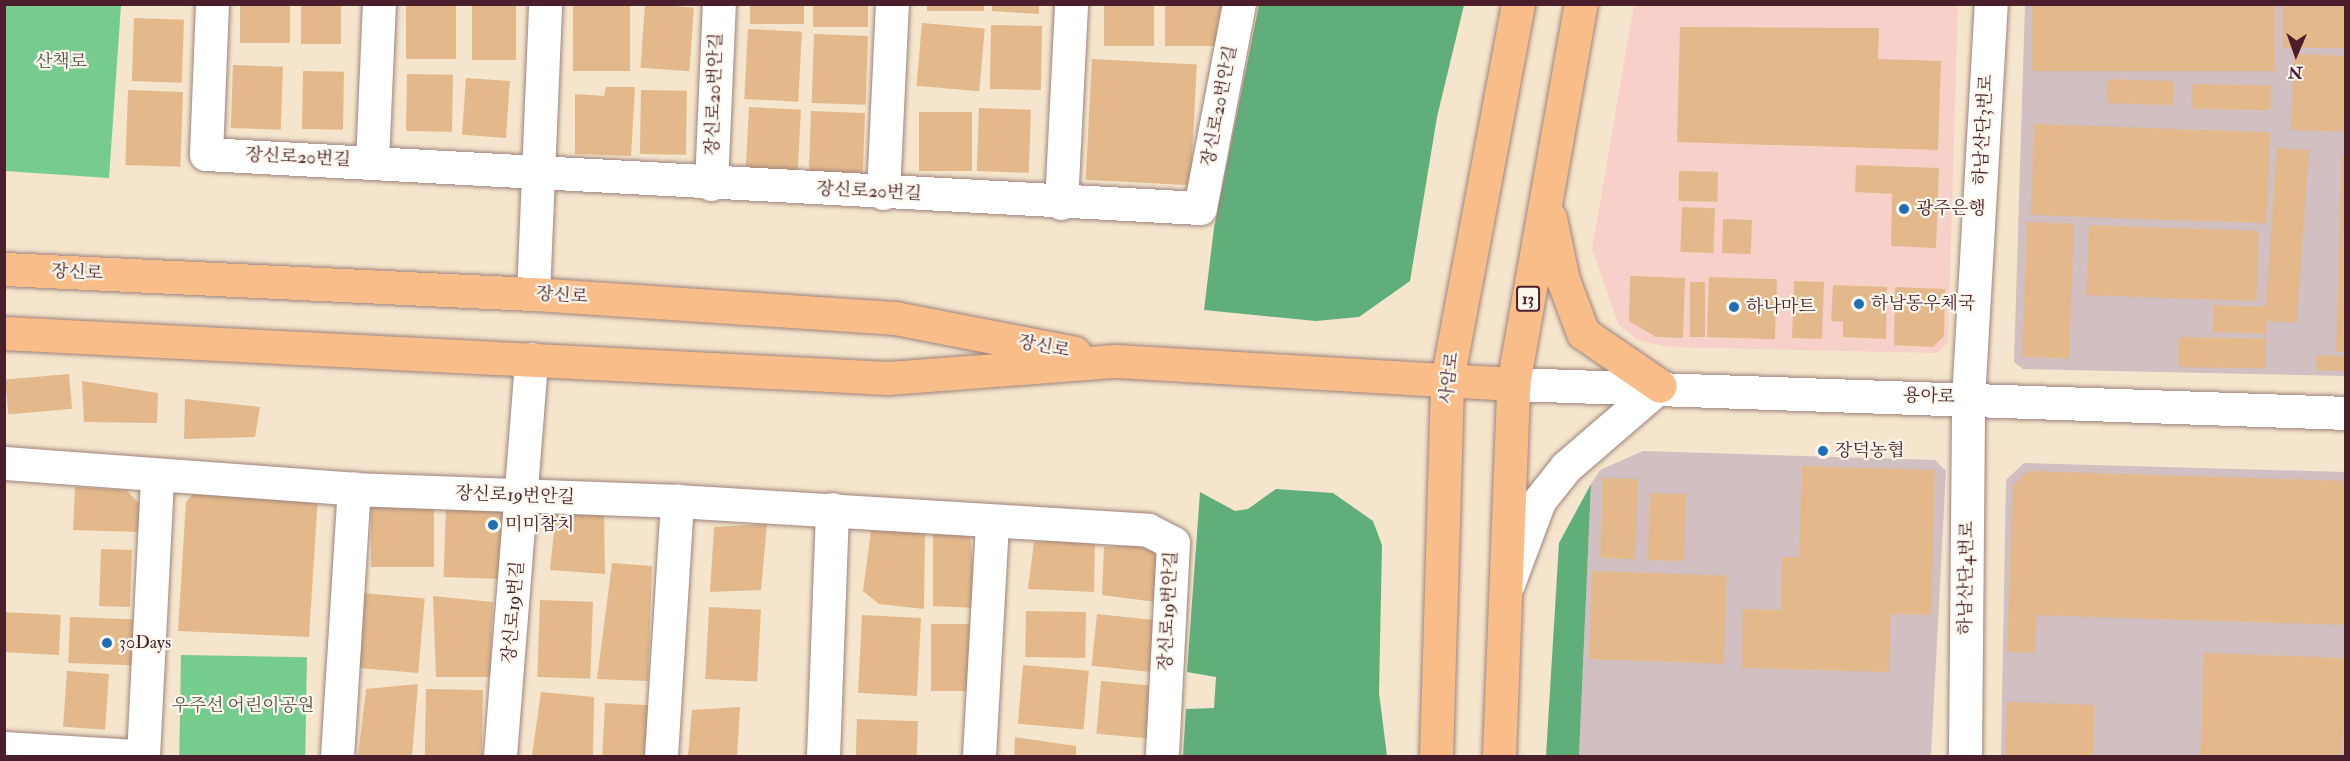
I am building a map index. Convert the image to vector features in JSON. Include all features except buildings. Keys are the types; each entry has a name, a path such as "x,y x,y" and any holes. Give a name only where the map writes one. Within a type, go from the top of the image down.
{"main road":[{"name":"사암로","path":"1436,756 1447,380 1518,4"},
{"name":"13","path":"1499,756 1513,384 1581,4"},
{"path":"1546,200 1563,280 1583,333 1660,386"},
{"name":"장신로","path":"4,269 532,294 895,318 1115,361"},
{"name":"장신로","path":"4,333 888,378 1115,361 1513,384"}],"street":[{"name":"장신로20번길","path":"212,4 206,154 372,162 711,184 1061,203 1200,208"},
{"path":"372,162 379,4"},
{"path":"532,294 545,4"},
{"name":"장신로20번안길","path":"711,184 719,4"},
{"path":"884,193 892,4"},
{"path":"1061,203 1071,4"},
{"name":"장신로20번안길","path":"1200,208 1239,4"},
{"name":"하남산단3번로","path":"1968,399 1991,4"},
{"name":"장신로19번길","path":"500,756 525,497 531,359"},
{"name":"용아로","path":"1513,384 1660,386 2346,413"},
{"path":"1504,597 1539,501 1566,467 1660,386"},
{"name":"하남산단4번로","path":"1965,756 1968,399"},
{"name":"장신로19번안길","path":"4,463 354,489 832,509 992,523 1148,530 1173,543 1162,756"},
{"path":"142,756 157,476"},
{"path":"337,756 354,489"},
{"path":"661,756 677,501"},
{"path":"823,756 832,509"},
{"path":"979,756 992,523"},
{"path":"4,748 135,756"}],"shaded area":[{"path":"1634,5 1958,5 1948,343 1937,353 1667,347 1638,340 1618,324 1592,249"},
{"path":"2025,5 2345,5 2345,376 2023,369 2014,362"},
{"path":"1643,451 1935,460 1946,471 1931,756 1579,756 1591,484 1600,470"},
{"path":"2024,463 2345,472 2345,756 2001,756 2006,480"}],"green space":[{"name":"산책로","path":"4,5 121,5 109,178 5,171"},
{"path":"1259,5 1464,5 1437,117 1410,281 1359,317 1316,321 1204,310 1214,228"},
{"path":"1591,484 1579,756 1546,756 1559,543"},
{"path":"1276,489 1333,493 1373,521 1382,545 1379,693 1387,756 1183,756 1186,709 1214,708 1216,677 1187,672 1200,492 1235,511 1248,509"},
{"name":"우주선 어린이공원","path":"181,655 307,657 305,756 179,756"}],"place":[{"name":"광주은행","path":"1904,209"},
{"name":"하남동우체국","path":"1859,304"},
{"name":"하나마트","path":"1734,307"},
{"name":"장덕농협","path":"1823,451"},
{"name":"미미참치","path":"493,525"},
{"name":"30Days","path":"107,643"}]}
